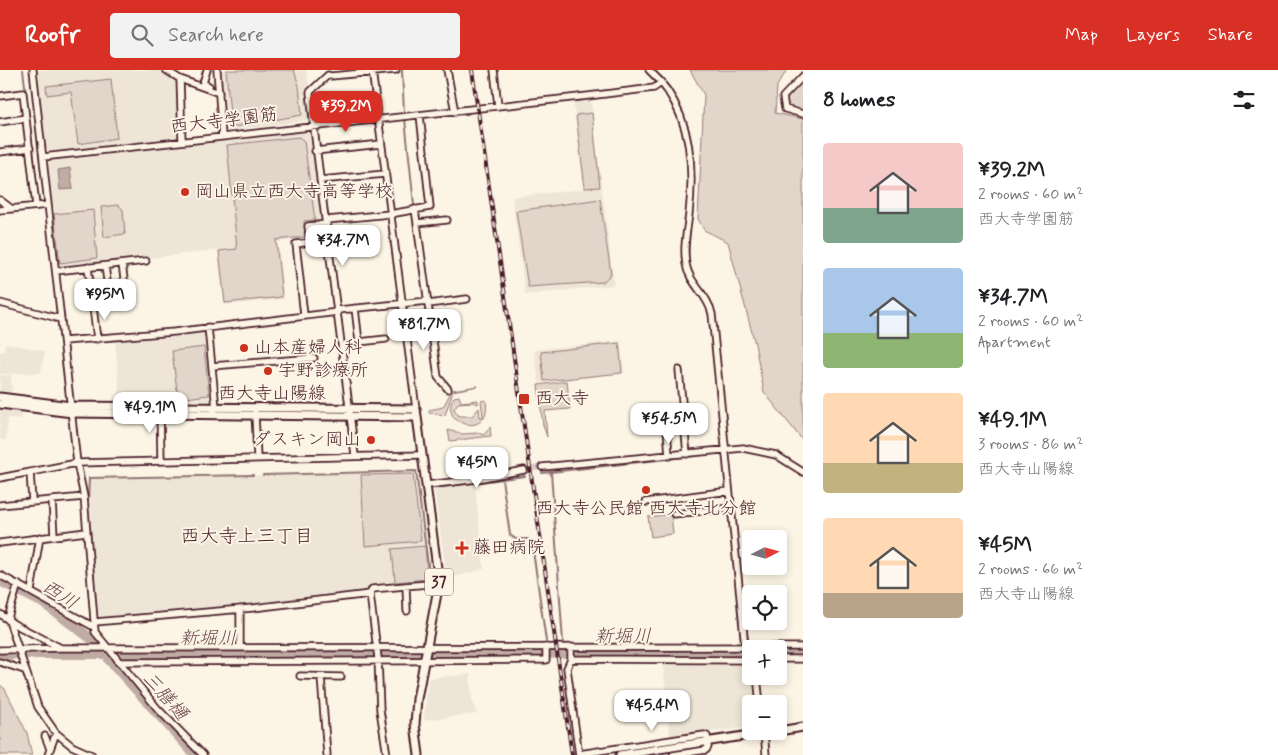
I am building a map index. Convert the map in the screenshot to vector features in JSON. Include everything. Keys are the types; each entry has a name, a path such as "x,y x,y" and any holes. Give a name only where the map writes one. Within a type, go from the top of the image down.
{"main road":[{"name":"西大寺山陽線","path":"0,397 71,410"},
{"name":"西大寺山陽線","path":"0,404 71,410 349,412 416,409"},
{"name":"37","path":"416,409 439,583 416,712 419,755"},
{"name":"西大寺山陽線","path":"349,412 417,417"},
{"path":"787,729 803,727"},
{"path":"620,755 742,735"}],"street":[{"path":"33,70 77,463 84,496 95,632 158,709 203,755"},
{"path":"166,70 180,79 219,91"},
{"path":"355,456 327,222 315,151 310,92 328,75 396,70"},
{"path":"447,70 455,112"},
{"path":"494,70 498,106"},
{"path":"649,70 662,82 682,116 688,134 691,176 685,256 693,284 709,303 712,314 744,640"},
{"path":"219,91 203,83 207,71 217,72 219,91 222,136"},
{"path":"372,71 416,409"},
{"path":"803,76 783,97 785,109 803,114"},
{"path":"180,79 182,140"},
{"name":"西大寺学園筋","path":"42,157 182,140 455,112 654,88 662,82"},
{"path":"0,96 23,93 36,206"},
{"path":"304,315 296,244 310,242 308,226 430,207 420,115"},
{"path":"0,122 26,118"},
{"path":"315,151 381,144"},
{"path":"0,152 30,148"},
{"path":"320,180 385,174"},
{"path":"0,200 12,209"},
{"path":"0,210 48,205"},
{"path":"415,209 438,377 448,389"},
{"path":"417,223 447,220"},
{"path":"56,271 146,261"},
{"path":"93,304 127,301 122,264"},
{"path":"105,266 110,303"},
{"path":"88,267 97,339"},
{"path":"64,341 208,327 355,308 467,299"},
{"path":"0,303 61,319"},
{"path":"355,308 359,342 386,339"},
{"path":"208,327 214,411"},
{"path":"212,366 314,358"},
{"path":"679,370 687,454"},
{"path":"160,410 161,460"},
{"path":"255,411 257,458"},
{"path":"666,415 669,456"},
{"path":"542,468 743,448 776,455 803,472"},
{"path":"0,478 77,463 422,455"},
{"path":"426,485 477,479 524,470"},
{"path":"30,472 32,502"},
{"path":"646,502 729,491"},
{"path":"0,505 84,496"},
{"path":"52,500 54,536"},
{"path":"674,514 731,508"},
{"path":"0,543 86,532"},
{"path":"30,591 40,537"},
{"path":"0,575 16,587 30,591 94,624 370,594"},
{"path":"387,755 380,710 378,658 370,594 372,589 439,583"},
{"path":"406,586 407,612"},
{"path":"16,587 8,618 24,670 31,681 42,715 56,733 72,746 92,755"},
{"path":"240,609 240,648"},
{"path":"0,614 14,624 61,648"},
{"path":"593,647 593,658"},
{"path":"0,650 61,648 742,647"},
{"path":"787,647 803,647"},
{"path":"513,648 514,659"},
{"path":"117,661 378,658 546,660 546,648"},
{"path":"571,648 571,658 567,668 579,754 704,735 707,741 706,750 673,755"},
{"path":"712,648 712,658"},
{"path":"571,658 742,660"},
{"path":"787,659 803,659"},
{"path":"0,662 24,670"},
{"path":"300,676 341,677"},
{"path":"321,677 326,755"},
{"path":"49,752 56,733"},
{"path":"45,736 49,752"},
{"path":"765,740 766,755"}],"shaded area":[{"path":"37,70 164,70 179,81 181,137 50,152 46,148"},
{"path":"221,70 306,70 309,84 314,85 308,92 312,120 228,131 226,129"},
{"path":"226,70 294,70 299,86 302,115 234,127 231,125"},
{"path":"690,70 787,70 777,86 775,113 803,119 803,441 764,392 755,344 728,242 704,230 698,219 704,95"},
{"path":"111,79 117,138 78,144 71,92 47,95 46,86"},
{"path":"803,82 803,112 789,109 786,105 789,94"},
{"path":"573,101 591,101 614,285 525,295 512,197 584,189"},
{"path":"592,113 600,187 585,188 576,115"},
{"name":"岡山県立西大寺高等学校","path":"310,130 324,220 306,224 307,238 278,242 284,299 224,305 218,250 60,269 47,165 50,161"},
{"path":"299,137 304,141 315,220 304,221 305,237 276,240 282,297 225,303 219,251 237,249 227,145"},
{"path":"70,168 73,189 60,190 58,170"},
{"path":"600,199 611,274 603,282 528,287 516,211"},
{"path":"119,205 123,210 125,234 104,237 101,207"},
{"path":"93,210 97,258 60,263 54,214"},
{"path":"205,331 211,401 120,400 115,341"},
{"path":"621,341 624,373 539,383 534,350"},
{"path":"5,343 45,351 41,373 0,374 0,351 4,352"},
{"path":"619,343 622,373 544,381 541,352"},
{"path":"204,347 209,395 178,399 172,351"},
{"path":"0,375 11,375 12,392 0,391"},
{"path":"567,381 570,409 545,411 547,437 543,425 538,385"},
{"path":"478,386 453,391 445,415 429,413 429,410 443,407 452,390"},
{"path":"459,396 461,402 478,400 478,404 473,402 458,403 454,409 459,416 472,416 479,408 480,417 483,417 481,401 486,400 487,408 485,414 482,419 478,423 473,425 467,424 454,418 451,402 454,397"},
{"path":"0,409 22,412 21,419 8,418 6,440 0,440"},
{"path":"490,427 491,436 450,441 448,430 462,434 478,433 484,435"},
{"path":"415,472 430,580 369,586 366,591 269,603 99,618 97,615 89,535 89,479"},
{"path":"413,474 421,541 365,546 361,475"},
{"name":"藤田病院","path":"475,484 484,569 447,579 434,488"},
{"path":"671,514 673,534 651,537 648,517"},
{"path":"425,546 428,579 395,582 392,549"},
{"path":"742,662 742,685 753,685 754,695 742,695 742,728 670,737 663,663"},
{"path":"470,674 472,700 477,714 424,720 428,678"},
{"path":"0,685 5,689 27,733 32,755 0,755"}],"waterway":[{"path":"23,70 26,94"},
{"path":"402,70 404,113"},
{"path":"489,110 580,100"},
{"path":"441,116 468,114"},
{"path":"414,205 405,119 416,118"},
{"path":"411,306 426,303"},
{"path":"371,309 393,308"},
{"path":"340,313 348,312"},
{"path":"49,318 55,322"},
{"path":"88,342 110,340"},
{"path":"542,473 720,453"},
{"path":"263,475 416,471 430,581"},
{"path":"551,472 563,642"},
{"path":"88,501 89,478 253,475"},
{"path":"436,488 525,476"},
{"path":"502,479 510,535 516,539 528,539 532,544 546,641"},
{"path":"738,548 748,640"},
{"name":"西川","path":"0,581 43,603 97,643"},
{"name":"新堀川","path":"563,650 564,654"},
{"name":"新堀川","path":"434,654 742,653"},
{"name":"新堀川","path":"787,653 803,653"},
{"name":"新堀川","path":"0,657 15,654 417,654"},
{"name":"三膳樋","path":"109,660 195,755"}],"tunnel":[{"path":"524,470 542,467"}],"railway":[{"path":"472,70 572,755"}],"place":[{"name":"岡山県立西大寺高等学校","path":"185,192"},
{"name":"山本産婦人科","path":"244,348"},
{"name":"宇野診療所","path":"268,371"},
{"name":"西大寺","path":"524,399"},
{"name":"ダスキン岡山","path":"371,440"},
{"name":"西大寺公民館 西大寺北分館","path":"646,490"},
{"name":"藤田病院","path":"462,548"}],"district":[{"name":"西大寺上三丁目","path":"247,536"}]}
